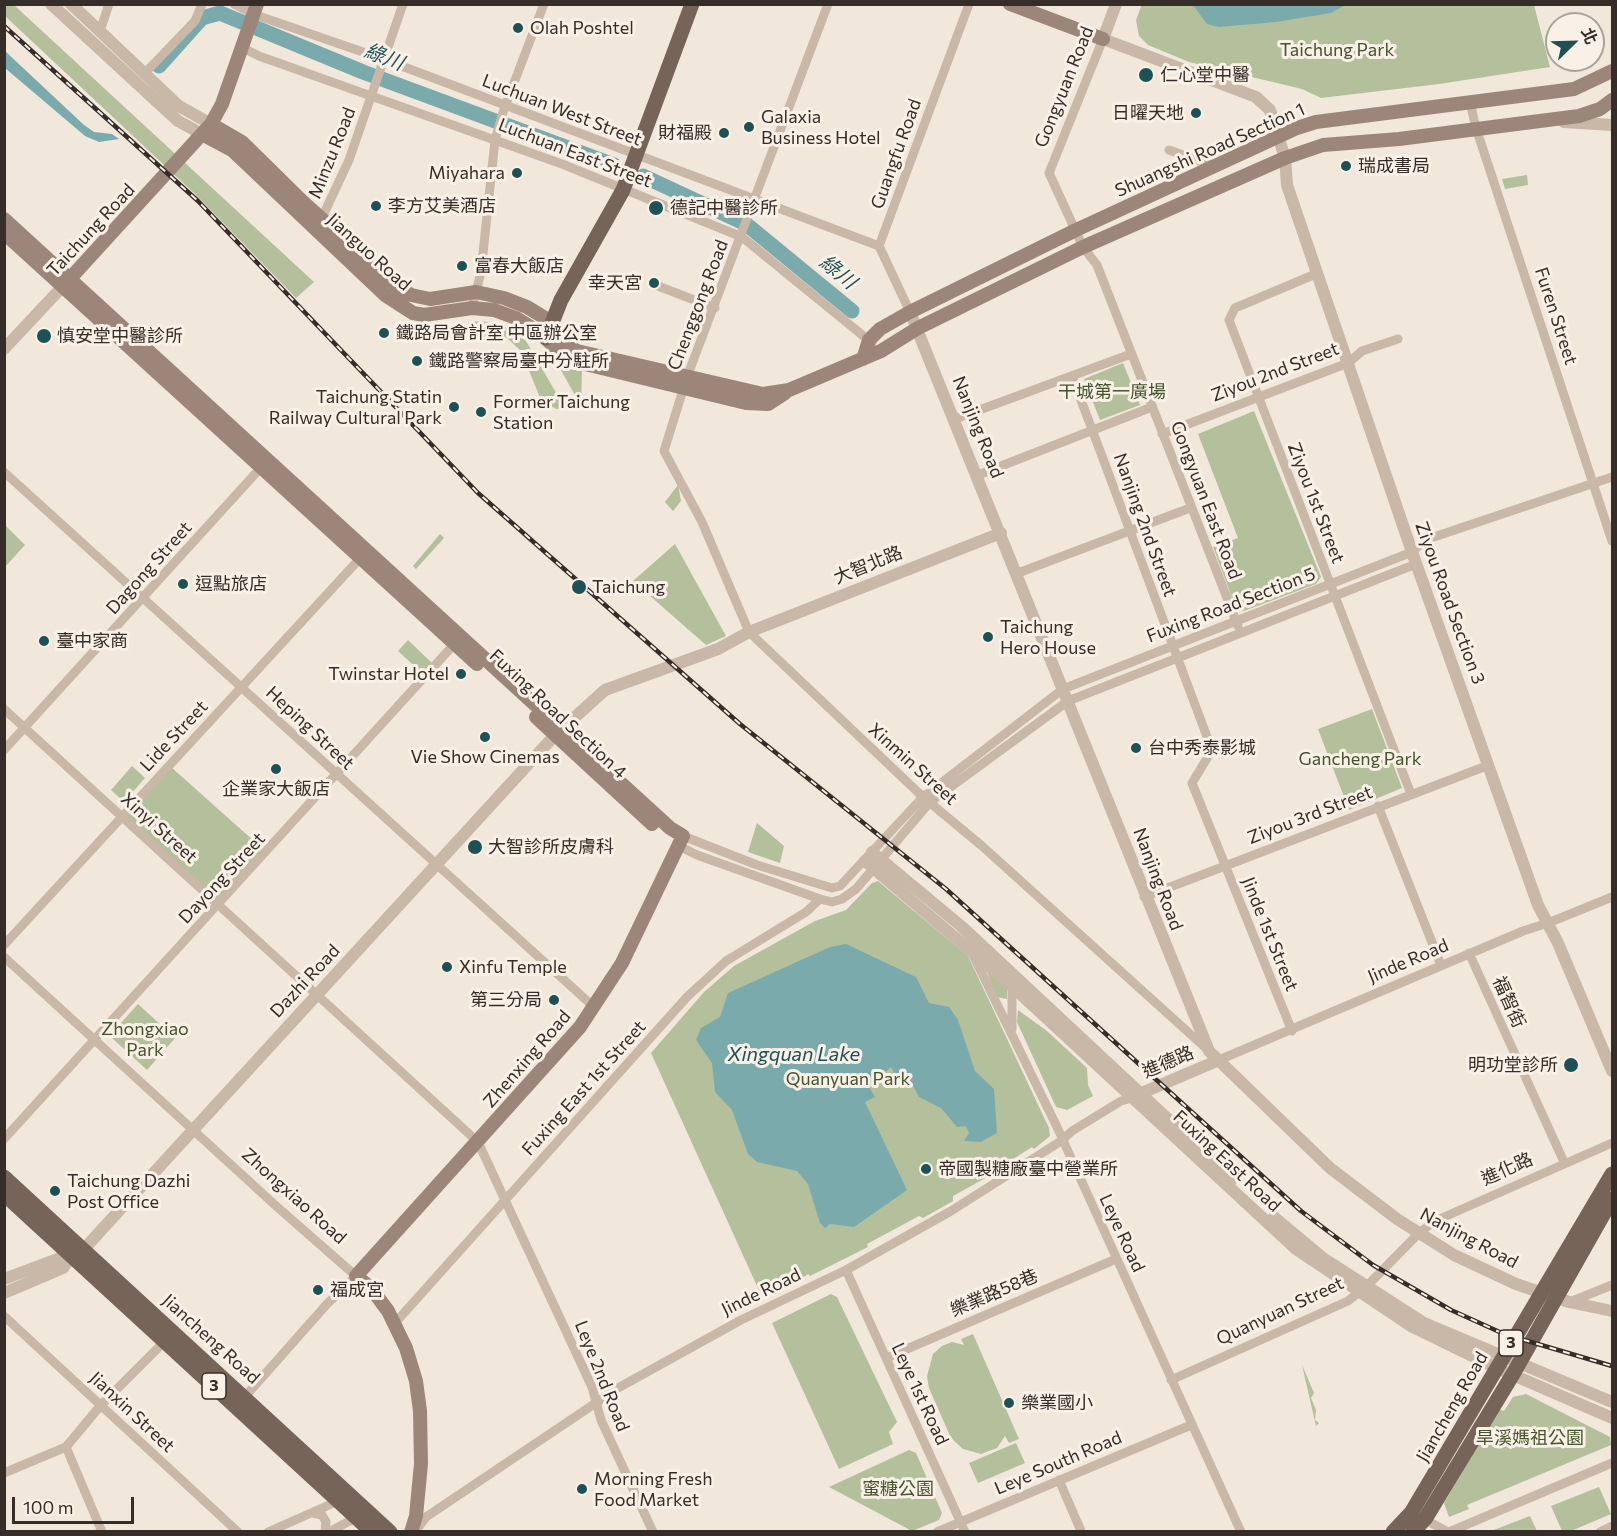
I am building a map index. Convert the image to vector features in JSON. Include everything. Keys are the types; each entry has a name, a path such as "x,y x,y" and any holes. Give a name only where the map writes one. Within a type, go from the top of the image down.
{"main road":[{"path":"548,331 624,188 692,4"},
{"path":"1010,4 1103,39"},
{"name":"Taichung Road","path":"67,281 207,129 222,104 249,25"},
{"name":"Shuangshi Road Section 1","path":"910,312 1076,230 1316,122 1574,89 1612,71"},
{"name":"Shuangshi Road Section 1","path":"881,351 918,328 1083,247 1286,158 1323,145 1476,128 1526,120 1580,116 1600,109 1612,100"},
{"name":"Jianguo Road","path":"207,129 319,224 411,295 430,299 476,292 517,302 548,331 577,351 686,382 766,399 881,351"},
{"path":"4,219 67,281"},
{"name":"Jianguo Road","path":"319,224 385,295 413,313 436,315 472,308 488,308 548,331"},
{"path":"4,233 67,281"},
{"name":"Fuxing Road Section 4","path":"67,281 558,732 670,828 680,841"},
{"path":"863,359 869,340 880,329 910,312"},
{"name":"Zhenxing Road","path":"356,1276 559,1053 595,1008 622,963 680,841"},
{"name":"Jiancheng Road","path":"1413,1532 1418,1516 1500,1363 1557,1299 1612,1174"},
{"name":"Jiancheng Road","path":"4,1177 78,1252 362,1514 372,1532"},
{"name":"Jiancheng Road","path":"4,1194 78,1252"},
{"name":"Jiancheng Road","path":"1393,1532 1418,1516 1516,1368 1612,1199"},
{"name":"Zhongxiao Road","path":"356,1276 379,1297 395,1323 411,1362 420,1411 419,1484 413,1532"},
{"name":"Jiancheng Road","path":"241,1402 338,1501 390,1532"}],"street":[{"name":"Jianguo Road","path":"51,4 178,121 207,129"},
{"name":"Jianguo Road","path":"71,4 144,74 207,129"},
{"path":"100,31 109,4"},
{"path":"144,74 195,21 202,4"},
{"name":"Luchuan West Street","path":"234,4 249,25 382,62 635,158 879,246"},
{"path":"382,62 403,4"},
{"path":"472,308 482,272 496,135 504,107 544,4"},
{"name":"Chenggong Road","path":"664,451 686,382 828,4"},
{"name":"Guangfu Road","path":"879,246 969,4"},
{"name":"Gongyuan Road","path":"1083,247 1049,173 1116,4"},
{"name":"Luchuan East Street","path":"249,25 259,56 373,92 496,135 742,237 881,351"},
{"name":"Ziyou Road Section 3","path":"1103,39 1260,99 1270,110 1286,158 1287,185 1414,558 1538,905 1548,923 1612,1071"},
{"name":"Minzu Road","path":"319,224 349,160 382,62"},
{"name":"Furen Street","path":"1470,102 1476,128 1612,541"},
{"path":"1526,120 1612,125"},
{"path":"1169,150 1216,166"},
{"path":"879,246 910,312"},
{"name":"Gongyuan East Road","path":"1083,247 1097,265 1240,633"},
{"name":"Ziyou 1st Street","path":"1318,273 1234,308 1229,314 1229,320 1411,794"},
{"name":"Taichung Road","path":"4,349 67,281"},
{"path":"658,286 715,308"},
{"name":"Nanjing Road","path":"910,312 1018,573 1144,897 1209,1051 1330,1168 1419,1233 1464,1260 1557,1299 1612,1311"},
{"name":"Ziyou 2nd Street","path":"1162,434 1348,363 1362,351 1398,339"},
{"path":"955,419 1131,354"},
{"name":"Nanjing 2nd Street","path":"1072,376 1212,750 1191,783"},
{"path":"978,474 1152,407"},
{"name":"Xinmin Street","path":"664,451 702,522 749,632 927,800 1209,1051"},
{"name":"Dagong Street","path":"4,750 265,463"},
{"name":"Heping Street","path":"4,472 595,1008"},
{"name":"Fuxing Road Section 5","path":"1068,701 1334,595 1414,558 1425,540 1612,477"},
{"path":"1018,573 1190,508"},
{"name":"大智北路","path":"558,732 609,687 718,649 749,632 1001,533"},
{"name":"Lide Street","path":"4,945 364,554"},
{"name":"Fuxing Road Section 5","path":"1063,689 1330,585 1414,558"},
{"name":"Dayong Street","path":"4,1139 337,776 458,640"},
{"name":"Fuxing Road Section 4","path":"680,841 696,855 820,899 832,902 846,897 873,860 927,800 1063,689"},
{"name":"Fuxing Road Section 4","path":"927,800 1068,701"},
{"name":"Xinyi Street","path":"4,708 478,1142"},
{"name":"Dazhi Road","path":"4,1293 63,1268 558,732"},
{"name":"Ziyou 3rd Street","path":"1144,897 1489,765"},
{"name":"Jinde 1st Street","path":"1191,783 1292,1031"},
{"path":"1378,807 1441,965"},
{"name":"Fuxing Road Section 4","path":"680,841 832,888 843,884 873,860"},
{"name":"Fuxing East Road","path":"873,860 971,950 1137,1095"},
{"name":"Fuxing East Road","path":"873,860 940,907 1012,973 1296,1249 1362,1289 1500,1363 1612,1402"},
{"name":"Jinde Road","path":"1219,1060 1292,1031 1469,953 1612,897"},
{"name":"Fuxing East 1st Street","path":"395,1323 711,974 726,961 806,912 820,899"},
{"name":"Leye Road","path":"971,950 993,1001 1012,1032 1241,1532"},
{"name":"福智街","path":"1469,953 1564,1162"},
{"name":"Zhongxiao Road","path":"4,957 356,1276"},
{"path":"1012,973 1012,1032"},
{"name":"進德路","path":"1137,1095 1219,1060"},
{"name":"Jinde Road","path":"413,1532 426,1517 595,1402 730,1326 846,1270 951,1211 1061,1142 1072,1131 1121,1101 1137,1095"},
{"name":"Leye 2nd Road","path":"478,1142 592,1387 595,1402 653,1532"},
{"name":"進化路","path":"1419,1233 1443,1216 1612,1143"},
{"name":"Quanyuan Street","path":"1171,1380 1343,1304 1362,1289 1419,1233"},
{"path":"4,1279 53,1259 78,1252"},
{"name":"樂業路58巷","path":"886,1358 1116,1259"},
{"name":"Leye 1st Road","path":"846,1270 965,1532"},
{"path":"241,1402 327,1304 356,1276"},
{"path":"1557,1299 1612,1285"},
{"name":"Jianxin Street","path":"4,1316 238,1532"},
{"path":"4,1473 66,1447 101,1405 169,1336"},
{"name":"Fuxing East Road","path":"1516,1368 1612,1418"},
{"name":"Leye South Road","path":"937,1532 1191,1425"},
{"path":"66,1447 102,1532"},
{"path":"1418,1516 1448,1532 1612,1463"},
{"path":"1059,1480 1081,1531"},
{"path":"268,1532 338,1501"},
{"path":"313,1513 322,1515 326,1521 327,1532 362,1514"},
{"path":"1600,1532 1612,1526"}],"green space":[{"name":"Taichung Park","path":"1142,4 1534,5 1545,48 1545,68 1439,84 1321,98 1302,89 1189,62 1148,45 1139,36 1136,20"},
{"path":"4,5 14,5 314,282 296,298 195,194 5,16"},
{"path":"1527,175 1528,185 1505,189 1502,179"},
{"path":"482,321 508,327 526,341 565,408 556,409 541,400 521,351 507,338 497,336 477,338 470,335 468,322"},
{"path":"553,356 582,371 581,406"},
{"name":"干城第一廣場","path":"1123,363 1140,405 1100,420 1084,379"},
{"path":"1254,411 1321,577 1316,584 1244,611 1236,608 1213,547 1238,538 1198,434"},
{"path":"678,485 681,501 673,511 665,502"},
{"path":"5,525 25,545 4,567"},
{"path":"440,534 444,538 416,569 413,566"},
{"path":"675,544 726,636 706,645 633,581"},
{"path":"408,640 432,663 422,673 398,651"},
{"name":"Gancheng Park","path":"1372,709 1402,788 1349,810 1318,729"},
{"path":"132,766 145,778 124,802 111,790"},
{"path":"171,767 264,850 219,901 126,818"},
{"path":"757,823 784,846 780,863 748,852"},
{"name":"Quanyuan Park","path":"878,881 968,956 1049,1128 1050,1136 1034,1149 1032,1147 1007,1163 1007,1166 953,1196 953,1201 923,1218 919,1216 867,1244 868,1247 810,1276 808,1274 793,1285 762,1297 651,1053 704,992 734,966 815,921 846,910 872,883"},
{"path":"986,969 1007,988 1007,999 996,997"},
{"name":"Zhongxiao Park","path":"138,1004 175,1038 147,1070 112,1038 112,1033"},
{"path":"1018,1010 1047,1031 1087,1068 1088,1085 1093,1096 1067,1110 1056,1107 1017,1022"},
{"path":"831,1294 837,1297 897,1422 889,1432 893,1444 839,1469 772,1323"},
{"path":"973,1334 1019,1439 1009,1443 1005,1436 997,1448 981,1454 963,1449 951,1438 929,1388 927,1376 933,1354 942,1346 952,1342 964,1345 961,1339"},
{"path":"1302,1365 1314,1393 1311,1398 1316,1410 1315,1420 1319,1423 1316,1426"},
{"name":"旱溪媽祖公園","path":"1526,1394 1610,1437 1611,1445 1467,1505 1469,1509 1449,1517 1444,1503 1499,1409 1504,1411 1513,1397"},
{"path":"1016,1443 1025,1463 978,1483 969,1463"},
{"name":"蜜糖公園","path":"909,1450 916,1453 942,1513 939,1520 912,1531 829,1487"},
{"path":"1599,1487 1611,1514 1571,1531 1562,1531 1551,1506"},
{"path":"1530,1516 1537,1531 1491,1531"}],"water":[{"path":"1193,5 1345,5 1331,13 1276,22 1219,27 1207,24"},
{"path":"5,51 84,125 94,132 112,134 119,139 99,142 85,136 5,68"},
{"name":"Xingquan Lake","path":"846,944 916,977 929,1003 949,1007 958,1020 975,1071 994,1089 997,1133 981,1142 964,1141 969,1133 966,1126 957,1127 941,1108 919,1097 910,1080 900,1085 891,1067 869,1087 875,1097 865,1102 907,1190 854,1227 830,1224 825,1228 820,1223 808,1184 797,1171 757,1162 748,1154 732,1110 715,1092 712,1063 696,1040 701,1028 720,1017 728,993 830,947"}],"waterway":[{"name":"綠川","path":"159,66 202,18 220,13 363,72 614,165"},
{"name":"綠川","path":"643,176 746,224 852,311"}],"railway":[{"path":"4,26 198,201 478,493 740,724 946,889 1301,1211 1373,1265 1451,1310 1504,1334 1612,1366"}],"place":[{"name":"Olah Poshtel","path":"518,28"},
{"name":"仁心堂中醫","path":"1146,75"},
{"name":"日曜天地","path":"1196,113"},
{"name":"Galaxia Business Hotel","path":"749,127"},
{"name":"財福殿","path":"724,133"},
{"name":"瑞成書局","path":"1346,166"},
{"name":"Miyahara","path":"517,173"},
{"name":"李方艾美酒店","path":"376,206"},
{"name":"德記中醫診所","path":"656,208"},
{"name":"富春大飯店","path":"462,266"},
{"name":"幸天宮","path":"654,283"},
{"name":"鐵路局會計室 中區辦公室","path":"384,333"},
{"name":"慎安堂中醫診所","path":"44,336"},
{"name":"鐵路警察局臺中分駐所","path":"417,361"},
{"name":"Taichung Statin Railway Cultural Park","path":"454,407"},
{"name":"Former Taichung Station","path":"481,412"},
{"name":"逗點旅店","path":"183,584"},
{"name":"Taichung","path":"579,587"},
{"name":"Taichung Hero House","path":"988,637"},
{"name":"臺中家商","path":"44,641"},
{"name":"Twinstar Hotel","path":"461,674"},
{"name":"Vie Show Cinemas","path":"485,737"},
{"name":"台中秀泰影城","path":"1136,748"},
{"name":"企業家大飯店","path":"276,769"},
{"name":"大智診所皮膚科","path":"475,847"},
{"name":"Xinfu Temple","path":"447,967"},
{"name":"第三分局","path":"554,1000"},
{"name":"明功堂診所","path":"1571,1065"},
{"name":"帝國製糖廠臺中營業所","path":"926,1169"},
{"name":"Taichung Dazhi Post Office","path":"55,1191"},
{"name":"福成宮","path":"318,1290"},
{"name":"樂業國小","path":"1009,1403"},
{"name":"Morning Fresh Food Market","path":"582,1489"}]}
